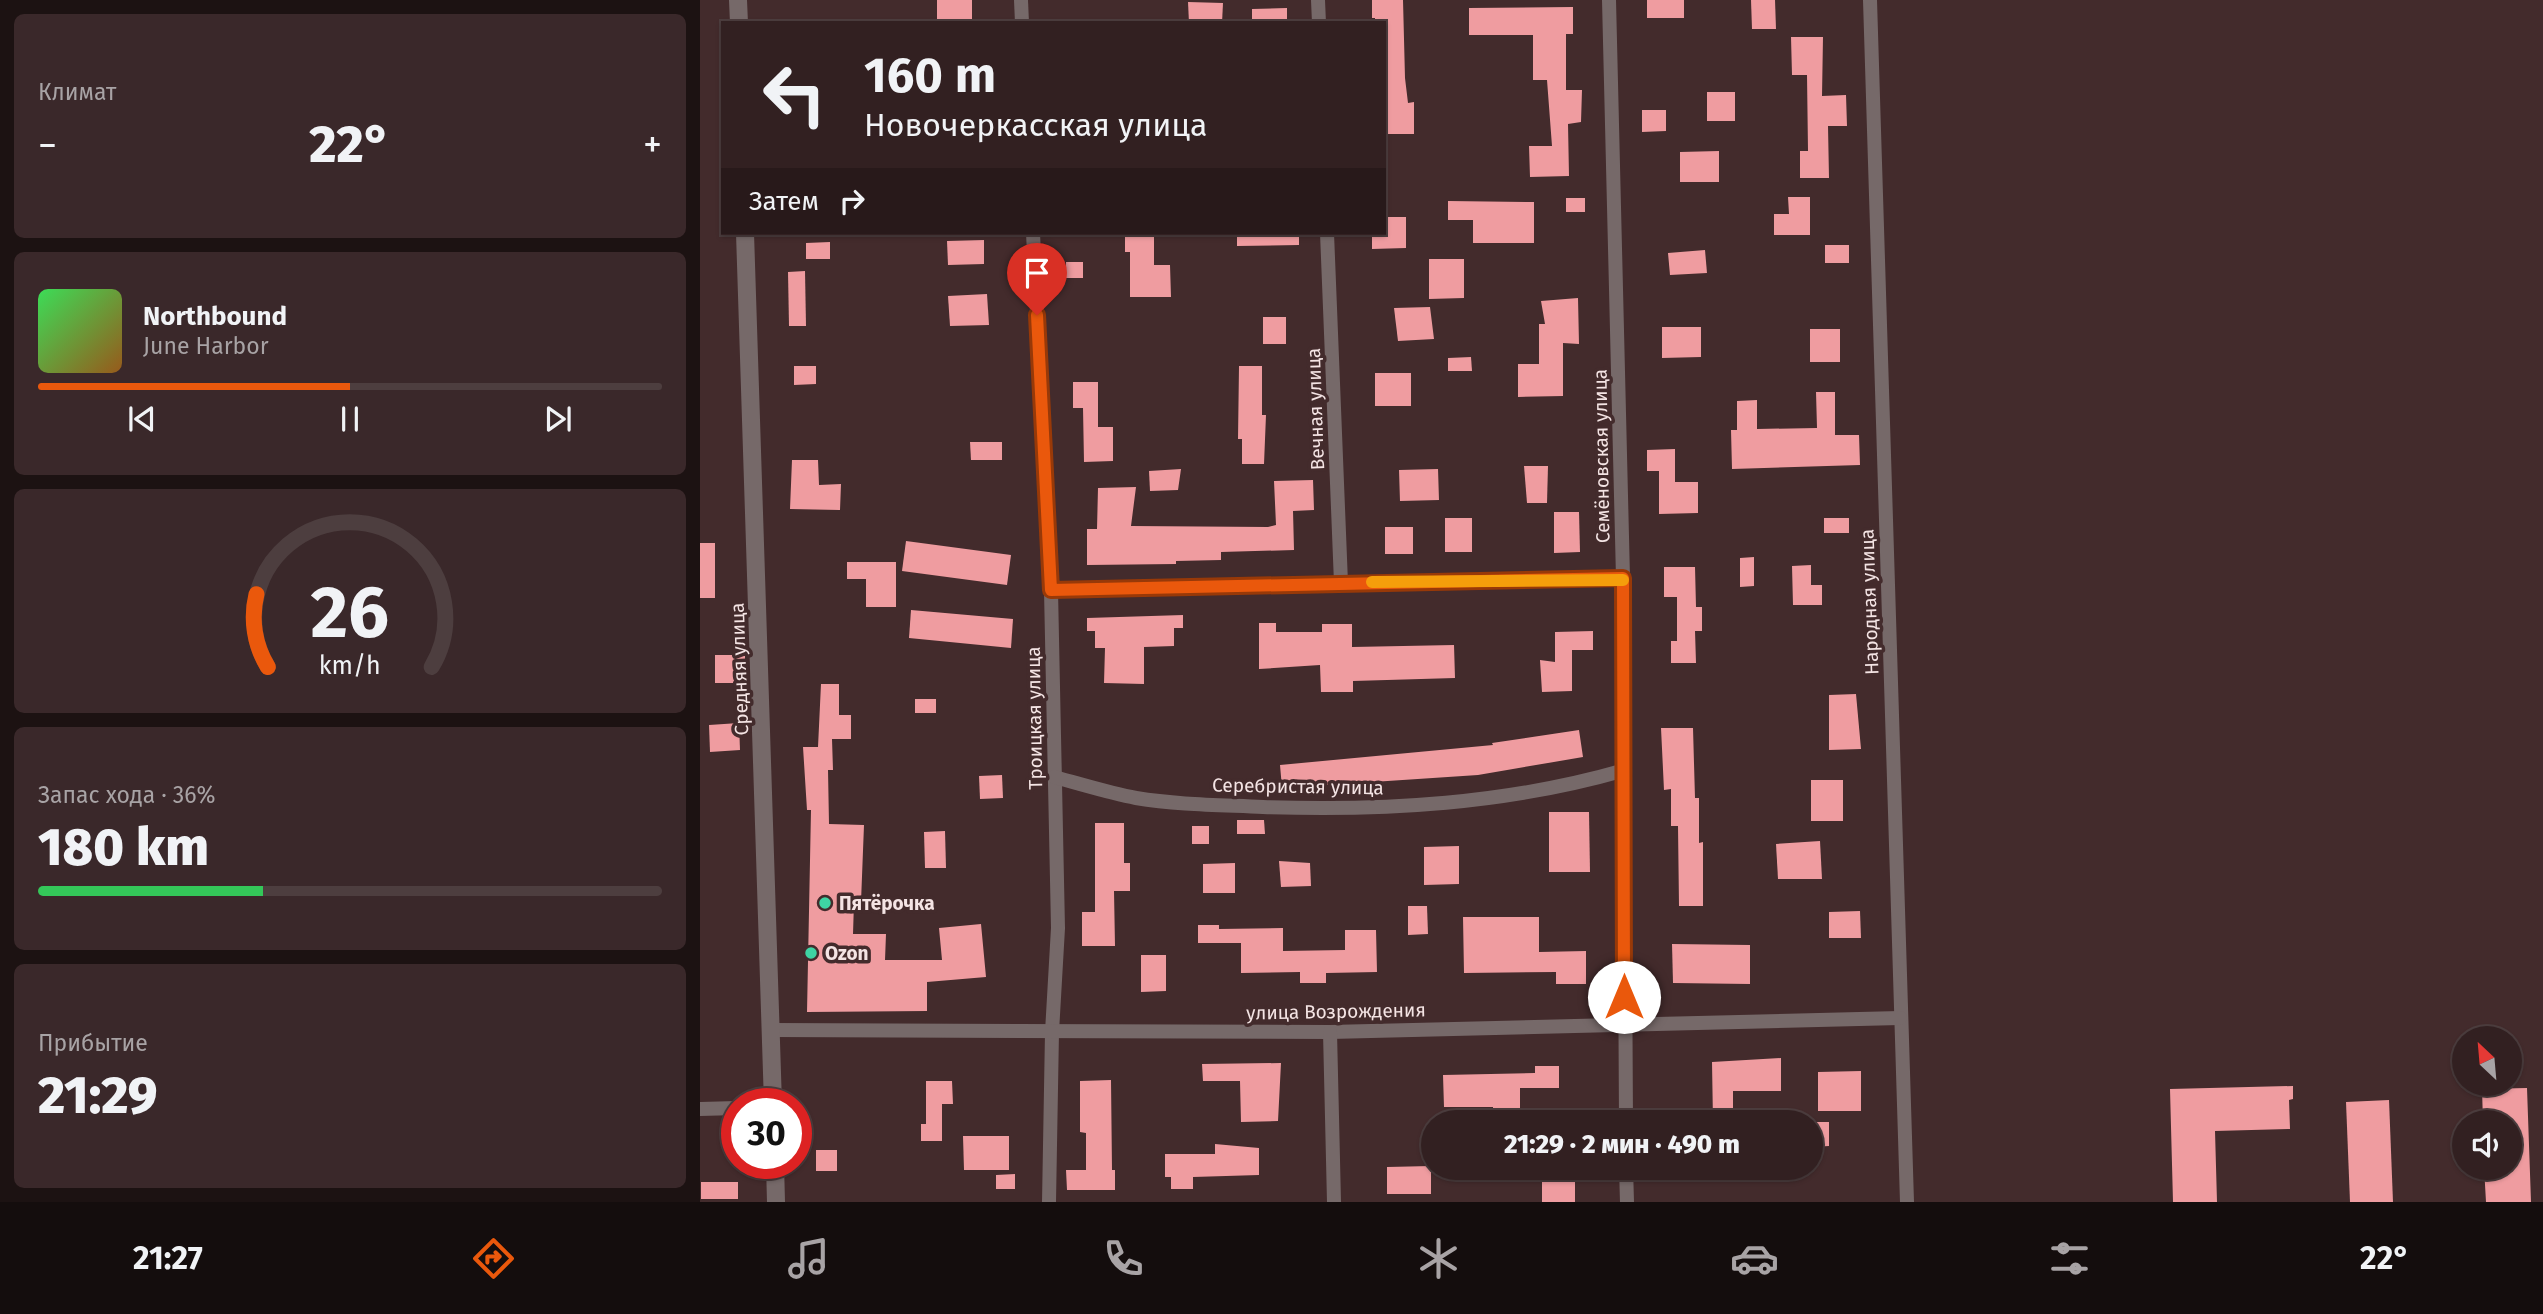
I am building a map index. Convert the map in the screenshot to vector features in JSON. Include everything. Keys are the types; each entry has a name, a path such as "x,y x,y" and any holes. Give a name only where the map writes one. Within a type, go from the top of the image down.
{"street":[{"path":"738,0 738,21"},
{"path":"1021,0 1022,21"},
{"path":"1318,0 1319,21"},
{"name":"Семёновская улица","path":"1609,0 1623,578 1626,1110"},
{"name":"Народная улица","path":"1870,0 1907,1202"},
{"name":"Средняя улица","path":"746,235 773,1088"},
{"name":"Троицкая улица","path":"1033,235 1051,590 1058,928 1052,1032 1049,1202"},
{"name":"Вечная улица","path":"1327,235 1341,583"},
{"path":"1051,590 1623,578"},
{"name":"Серебристая улица","path":"1054,777 1136,798 1210,805 1354,810 1476,801 1570,786 1625,770"},
{"name":"улица Возрождения","path":"771,1030 1330,1032 1900,1018"},
{"path":"1330,1032 1334,1202"},
{"path":"700,1109 721,1108"},
{"path":"775,1179 776,1202"},
{"path":"1626,1180 1627,1202"}],"building":[{"path":"937,0 972,0 972,21 937,21"},
{"path":"1372,0 1403,0 1405,78 1408,103 1414,102 1414,134 1386,134 1386,21 1375,21 1375,18 1372,18"},
{"path":"1647,0 1684,0 1684,18 1647,18"},
{"path":"1751,0 1775,0 1776,29 1752,29"},
{"path":"1188,2 1223,3 1222,21 1189,21"},
{"path":"1573,7 1573,34 1566,34 1566,90 1582,90 1581,122 1568,124 1569,176 1530,177 1529,146 1552,146 1547,80 1533,80 1533,35 1469,35 1469,8"},
{"path":"1287,8 1287,21 1252,21 1252,9"},
{"path":"1791,37 1823,37 1822,96 1846,95 1847,126 1828,126 1829,178 1800,178 1800,151 1808,151 1807,75 1792,75"},
{"path":"1707,92 1735,92 1735,121 1707,121"},
{"path":"1642,110 1666,110 1666,131 1642,132"},
{"path":"1719,151 1719,182 1680,182 1680,152"},
{"path":"1788,197 1810,197 1810,235 1774,235 1774,214 1789,214"},
{"path":"1566,198 1585,198 1585,212 1566,212"},
{"path":"1448,201 1534,202 1534,243 1473,243 1473,220 1448,220"},
{"path":"1386,217 1406,217 1406,248 1372,249 1372,235 1386,235"},
{"path":"1125,235 1154,235 1154,265 1170,265 1171,297 1130,297 1130,252 1125,252"},
{"path":"1237,235 1299,235 1299,245 1237,246"},
{"path":"984,240 984,264 948,265 947,241"},
{"path":"830,242 830,259 806,259 806,243"},
{"path":"1825,245 1849,245 1849,263 1825,263"},
{"path":"1705,250 1707,273 1670,275 1668,253"},
{"path":"1429,259 1464,259 1464,298 1429,299"},
{"path":"1066,262 1083,262 1083,278 1066,278"},
{"path":"805,271 806,326 789,326 788,272"},
{"path":"987,294 989,325 950,326 948,296"},
{"path":"1578,298 1579,344 1563,343 1563,396 1518,397 1518,364 1539,364 1539,324 1545,324 1541,301"},
{"path":"1430,307 1434,339 1398,341 1394,308"},
{"path":"1263,317 1286,317 1286,344 1263,344"},
{"path":"1662,327 1701,327 1701,357 1662,358"},
{"path":"1810,329 1840,329 1840,362 1810,362"},
{"path":"1471,357 1472,371 1448,371 1448,358"},
{"path":"794,366 816,366 816,384 794,385"},
{"path":"1239,366 1262,366 1262,415 1266,415 1264,464 1242,464 1242,439 1238,439"},
{"path":"1375,373 1411,373 1411,406 1375,406"},
{"path":"1073,382 1098,382 1098,427 1113,427 1113,461 1084,462 1083,408 1073,408"},
{"path":"1816,392 1835,392 1835,435 1859,435 1860,465 1732,469 1731,430 1737,430 1737,401 1757,400 1757,429 1817,428"},
{"path":"970,442 1002,442 1002,460 971,460"},
{"path":"1675,449 1675,482 1698,482 1698,513 1659,514 1659,471 1647,471 1647,450"},
{"path":"792,460 818,460 819,485 841,484 840,510 790,509"},
{"path":"1524,466 1548,466 1547,503 1527,503"},
{"path":"1181,469 1178,490 1150,491 1149,471"},
{"path":"1438,469 1439,500 1400,501 1399,470"},
{"path":"1313,480 1314,510 1293,511 1294,550 1221,552 1221,560 1176,561 1176,564 1087,565 1087,529 1097,529 1098,488 1136,487 1131,526 1268,527 1276,525 1274,481"},
{"path":"1554,512 1579,512 1580,552 1554,553"},
{"path":"1445,518 1472,518 1472,552 1445,552"},
{"path":"1824,518 1849,518 1849,533 1824,533"},
{"path":"1385,527 1413,527 1413,554 1385,554"},
{"path":"906,541 1011,555 1007,585 902,571"},
{"path":"700,543 715,543 715,598 700,598"},
{"path":"1754,557 1754,586 1740,587 1740,558"},
{"path":"847,562 896,562 896,607 866,607 866,579 847,579"},
{"path":"1811,565 1811,585 1822,585 1822,605 1793,605 1792,566"},
{"path":"1664,567 1695,567 1696,607 1702,607 1702,631 1695,631 1696,663 1671,663 1671,641 1677,641 1677,597 1664,597"},
{"path":"911,610 1013,619 1011,648 909,638"},
{"path":"1183,615 1183,628 1174,628 1174,646 1144,647 1144,684 1104,683 1105,648 1095,648 1095,631 1087,631 1087,618"},
{"path":"1259,623 1276,623 1276,632 1322,632 1322,624 1352,624 1352,647 1454,645 1455,678 1353,681 1353,692 1321,692 1320,665 1259,669"},
{"path":"1593,631 1593,650 1572,650 1572,691 1542,692 1540,660 1555,662 1555,632"},
{"path":"715,655 745,655 745,683 715,683"},
{"path":"821,684 839,684 839,715 851,715 851,739 832,739 833,770 828,770 829,824 864,825 861,902 854,902 853,934 886,934 885,960 942,960 939,928 981,924 986,977 927,982 927,1011 807,1012 811,810 807,810 803,747 818,747"},
{"path":"1856,694 1861,749 1829,750 1829,695"},
{"path":"915,699 936,699 936,713 915,713"},
{"path":"739,723 740,750 710,752 709,725"},
{"path":"1661,728 1693,728 1695,798 1699,798 1699,843 1703,842 1703,906 1679,906 1678,826 1671,826 1671,789 1664,790"},
{"path":"1579,730 1583,757 1478,775 1282,788 1280,765 1493,745 1492,743"},
{"path":"1002,775 1003,798 980,799 979,776"},
{"path":"1811,780 1843,780 1843,821 1811,821"},
{"path":"1549,812 1589,812 1590,872 1549,872"},
{"path":"1237,820 1264,820 1265,834 1237,834"},
{"path":"1095,823 1124,823 1124,863 1130,863 1130,891 1114,891 1115,946 1082,946 1082,912 1095,912"},
{"path":"1192,826 1209,826 1209,844 1192,844"},
{"path":"945,831 946,868 925,868 924,832"},
{"path":"1820,841 1822,879 1778,879 1776,844"},
{"path":"1459,846 1459,884 1424,885 1424,847"},
{"path":"1279,861 1310,863 1311,886 1281,887"},
{"path":"1235,863 1235,893 1203,893 1203,864"},
{"path":"1408,906 1427,906 1428,934 1408,935"},
{"path":"1860,911 1861,938 1829,938 1829,912"},
{"path":"1463,917 1539,917 1539,952 1586,951 1586,984 1556,984 1556,972 1464,973"},
{"path":"1198,925 1219,925 1219,929 1283,928 1283,951 1345,950 1345,930 1376,930 1377,972 1326,973 1326,983 1300,983 1300,972 1241,973 1241,943 1198,943"},
{"path":"1672,944 1750,945 1750,984 1673,983"},
{"path":"1141,955 1166,955 1166,991 1141,992"},
{"path":"1781,1058 1781,1091 1733,1091 1733,1110 1713,1110 1712,1062"},
{"path":"1281,1063 1278,1121 1241,1122 1240,1081 1203,1081 1202,1064"},
{"path":"1535,1066 1559,1066 1559,1088 1520,1088 1520,1110 1444,1107 1443,1075 1535,1073"},
{"path":"1861,1071 1861,1111 1818,1110 1818,1072"},
{"path":"1111,1080 1112,1170 1115,1170 1115,1190 1067,1190 1066,1170 1086,1170 1086,1133 1080,1132 1080,1081"},
{"path":"926,1081 952,1081 953,1104 942,1104 942,1141 921,1141 921,1124 926,1124"},
{"path":"2293,1086 2293,1099 2289,1100 2290,1129 2215,1131 2217,1202 2173,1202 2170,1089"},
{"path":"2522,1088 2527,1088 2531,1202 2486,1202 2485,1180 2522,1180 2522,1110 2483,1110 2482,1096 2522,1096"},
{"path":"2389,1100 2393,1202 2350,1202 2346,1102"},
{"path":"1823,1122 1829,1122 1829,1146 1823,1146"},
{"path":"963,1136 1009,1136 1009,1170 964,1170"},
{"path":"1215,1144 1259,1148 1259,1175 1193,1177 1193,1189 1171,1189 1171,1177 1165,1177 1165,1154 1215,1154"},
{"path":"816,1150 837,1150 837,1171 816,1171"},
{"path":"1421,1166 1421,1180 1431,1180 1431,1194 1387,1194 1387,1167"},
{"path":"1015,1174 1015,1189 996,1189 996,1175"},
{"path":"1542,1180 1575,1180 1575,1202 1542,1202"},
{"path":"701,1182 738,1182 738,1199 701,1199"}],"slow traffic":[{"path":"1372,582 1623,580"}],"place":[{"name":"Пятёрочка","path":"825,903"},
{"name":"Ozon","path":"811,953"}],"route":[{"path":"1037,315 1051,590 1623,578 1624,997"}]}
